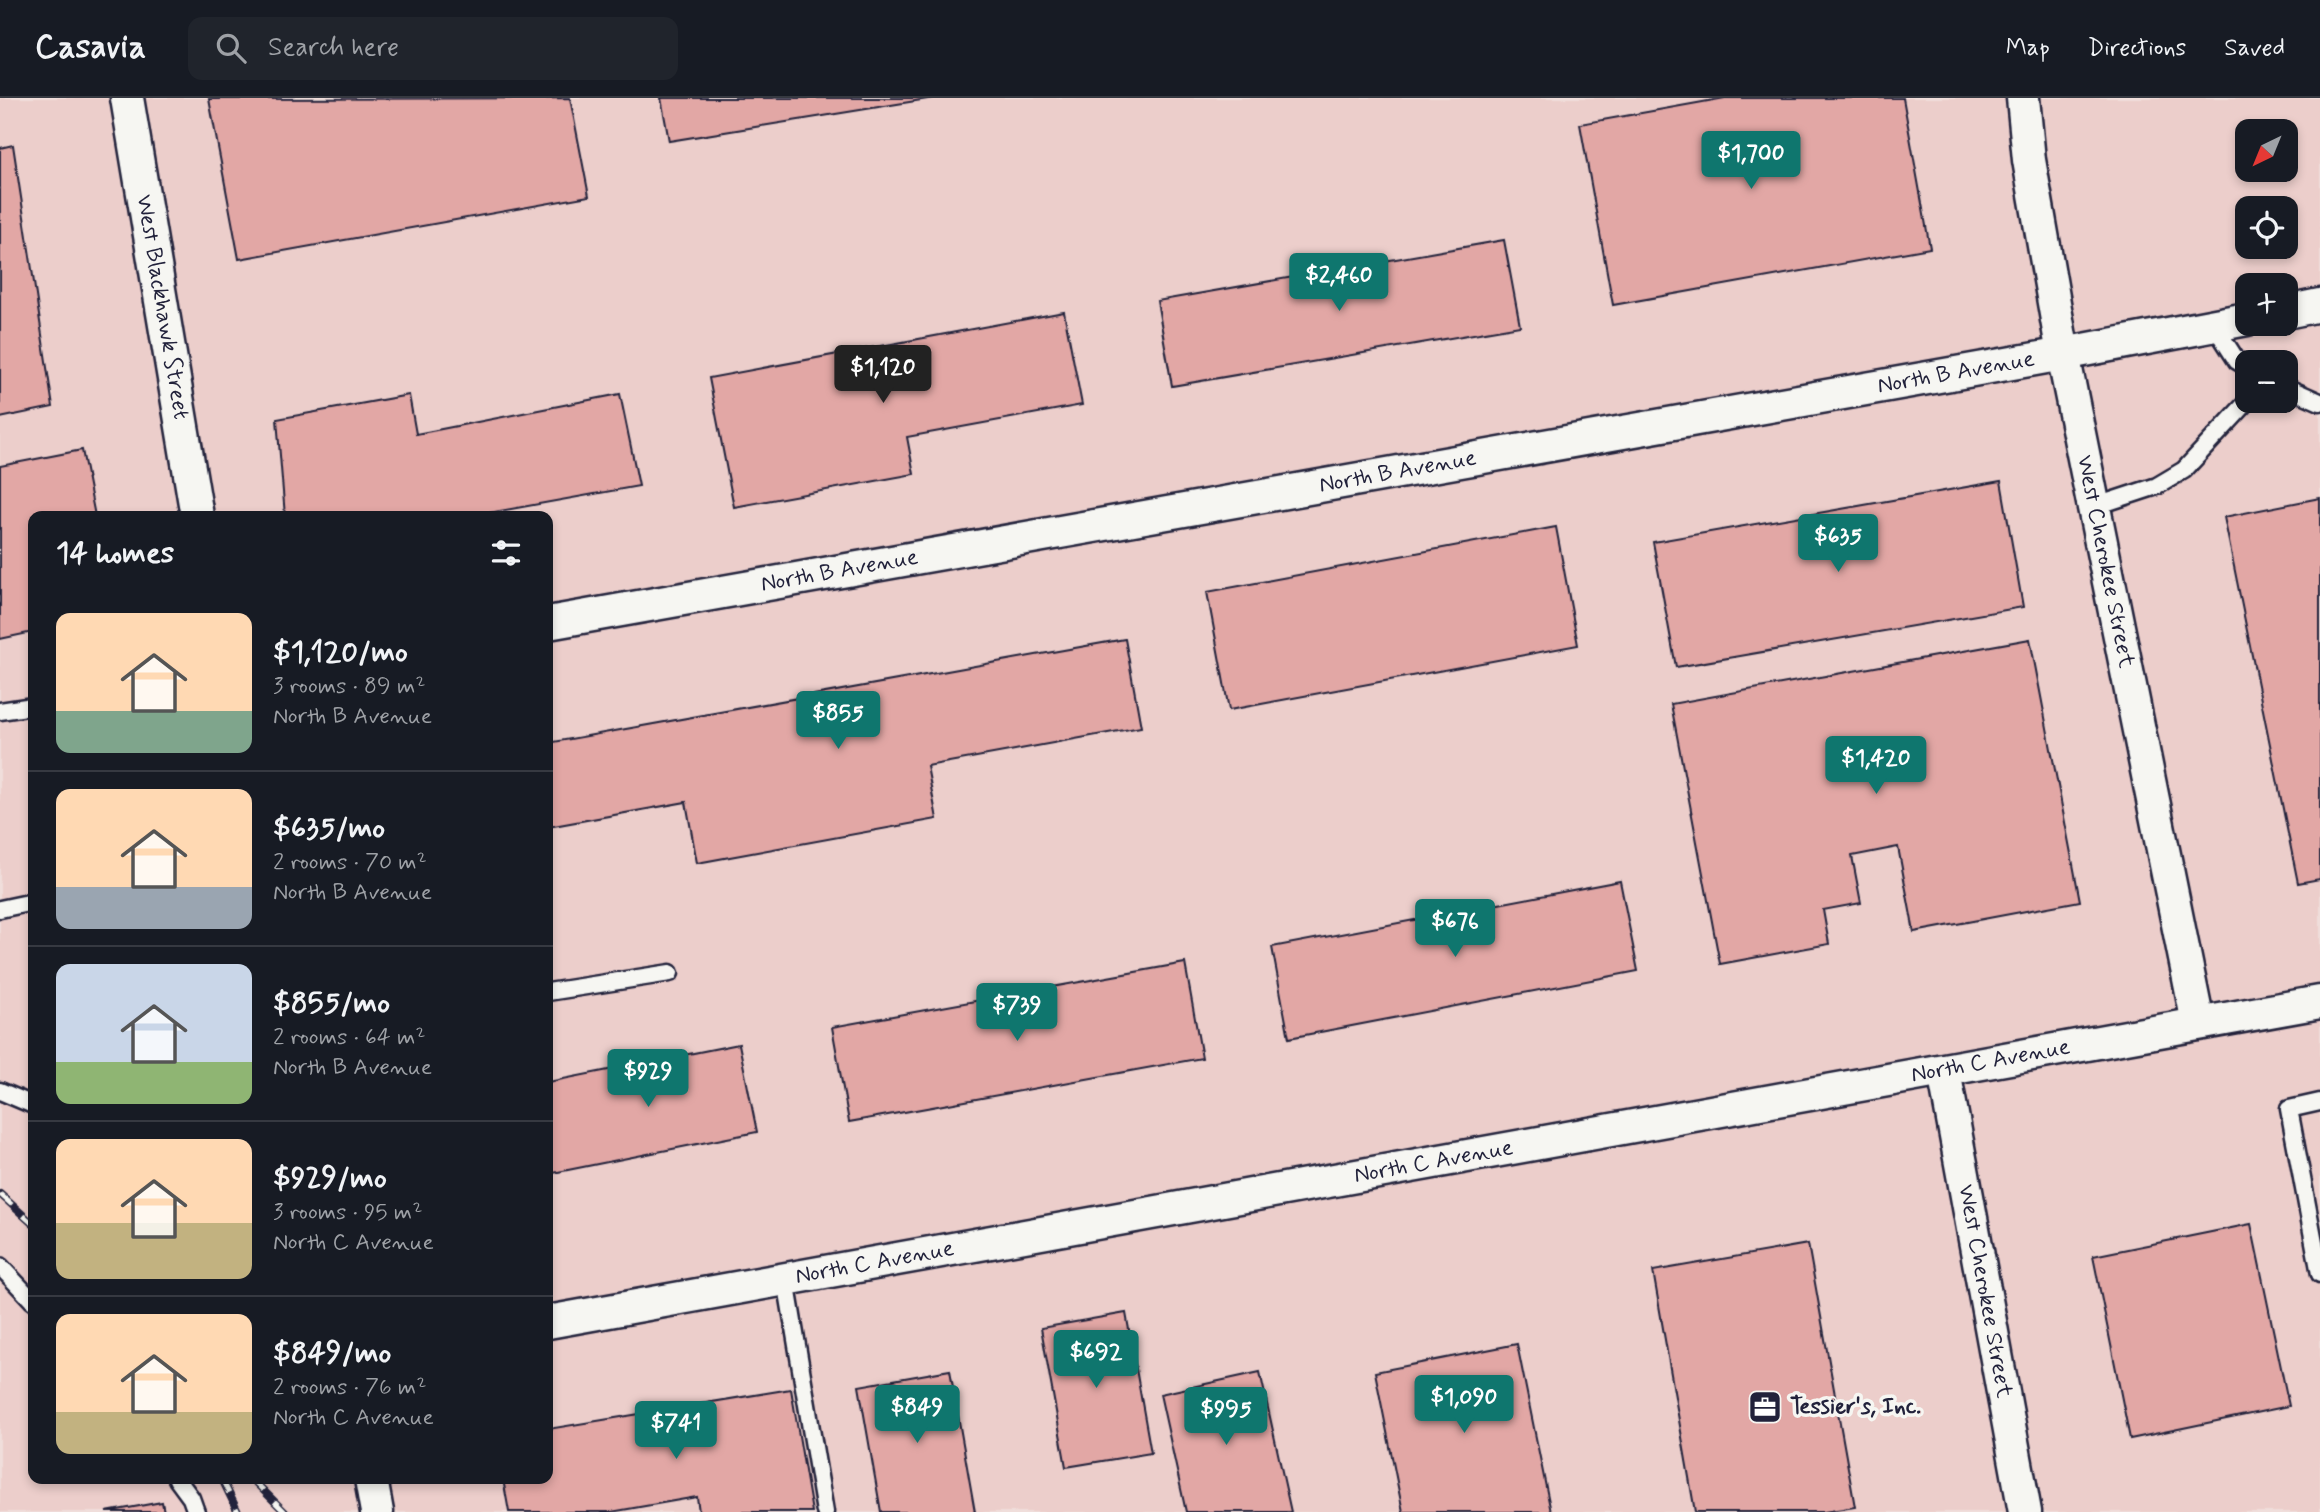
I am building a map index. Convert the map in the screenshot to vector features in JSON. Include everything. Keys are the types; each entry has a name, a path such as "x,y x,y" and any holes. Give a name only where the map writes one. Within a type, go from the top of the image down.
{"street":[{"name":"West Blackhawk Street","path":"127,98 196,511"},
{"name":"West Cherokee Street","path":"2023,98 2028,159 2063,354 2198,1023"},
{"path":"2298,310 2320,305"},
{"name":"North B Avenue","path":"553,622 2235,321"},
{"name":"North C Avenue","path":"553,1321 2320,1002"},
{"name":"West Cherokee Street","path":"1944,1071 2025,1512"},
{"path":"372,1484 377,1512"}],"lane":[{"path":"2214,325 2235,358"},
{"path":"2298,392 2320,402"},
{"path":"2094,507 2157,486 2184,470 2238,413"},
{"path":"0,711 28,707"},
{"path":"0,909 28,903"},
{"path":"553,991 670,973"},
{"path":"0,1091 28,1103"},
{"path":"2320,1102 2289,1109 2320,1274"},
{"path":"0,1266 28,1296"},
{"path":"786,1280 825,1512"},
{"path":"181,1484 191,1498 196,1512"}],"shaded area":[{"path":"0,98 2320,98 2320,1512 0,1512"}],"building":[{"path":"570,98 589,196 239,259 209,99"},
{"path":"661,98 934,98 669,141"},
{"path":"1725,98 1903,98 1930,248 1613,305 1580,124"},
{"path":"13,145 53,407 0,418 0,148"},
{"path":"1504,240 1520,326 1172,386 1157,301"},
{"path":"1064,312 1082,405 907,437 914,474 734,507 709,378"},
{"path":"620,394 639,486 500,511 285,511 277,419 409,395 416,434"},
{"path":"82,450 94,511 28,511 28,633 0,639 0,466"},
{"path":"2001,481 2023,607 1676,667 1653,542"},
{"path":"2320,498 2320,879 2298,883 2224,517"},
{"path":"1556,527 1578,645 1229,710 1207,592"},
{"path":"1125,639 1141,727 927,766 937,819 697,863 686,802 553,826 553,742"},
{"path":"2030,639 2080,901 1914,932 1898,847 1852,856 1861,903 1823,910 1829,944 1720,964 1671,704"},
{"path":"1620,881 1638,971 1289,1038 1272,947"},
{"path":"1185,963 1202,1058 849,1122 832,1027"},
{"path":"739,1044 757,1132 553,1173 553,1081"},
{"path":"2251,1224 2289,1406 2130,1439 2093,1256"},
{"path":"1808,1244 1855,1507 1824,1512 1695,1512 1653,1271"},
{"path":"1126,1313 1151,1453 1066,1467 1041,1328"},
{"path":"1517,1344 1551,1512 1403,1512 1375,1372"},
{"path":"950,1370 975,1512 881,1512 859,1386"},
{"path":"1260,1372 1291,1512 1186,1512 1160,1394"},
{"path":"791,1389 812,1512 699,1512 697,1497 611,1512 509,1512 504,1484 553,1484 553,1428"},
{"path":"162,1502 164,1512 106,1512"}],"railway":[{"path":"0,1194 28,1219"},
{"path":"224,1484 238,1512"},
{"path":"257,1484 285,1512"}],"place":[{"name":"Tessier's, Inc.","path":"1765,1407"}]}
